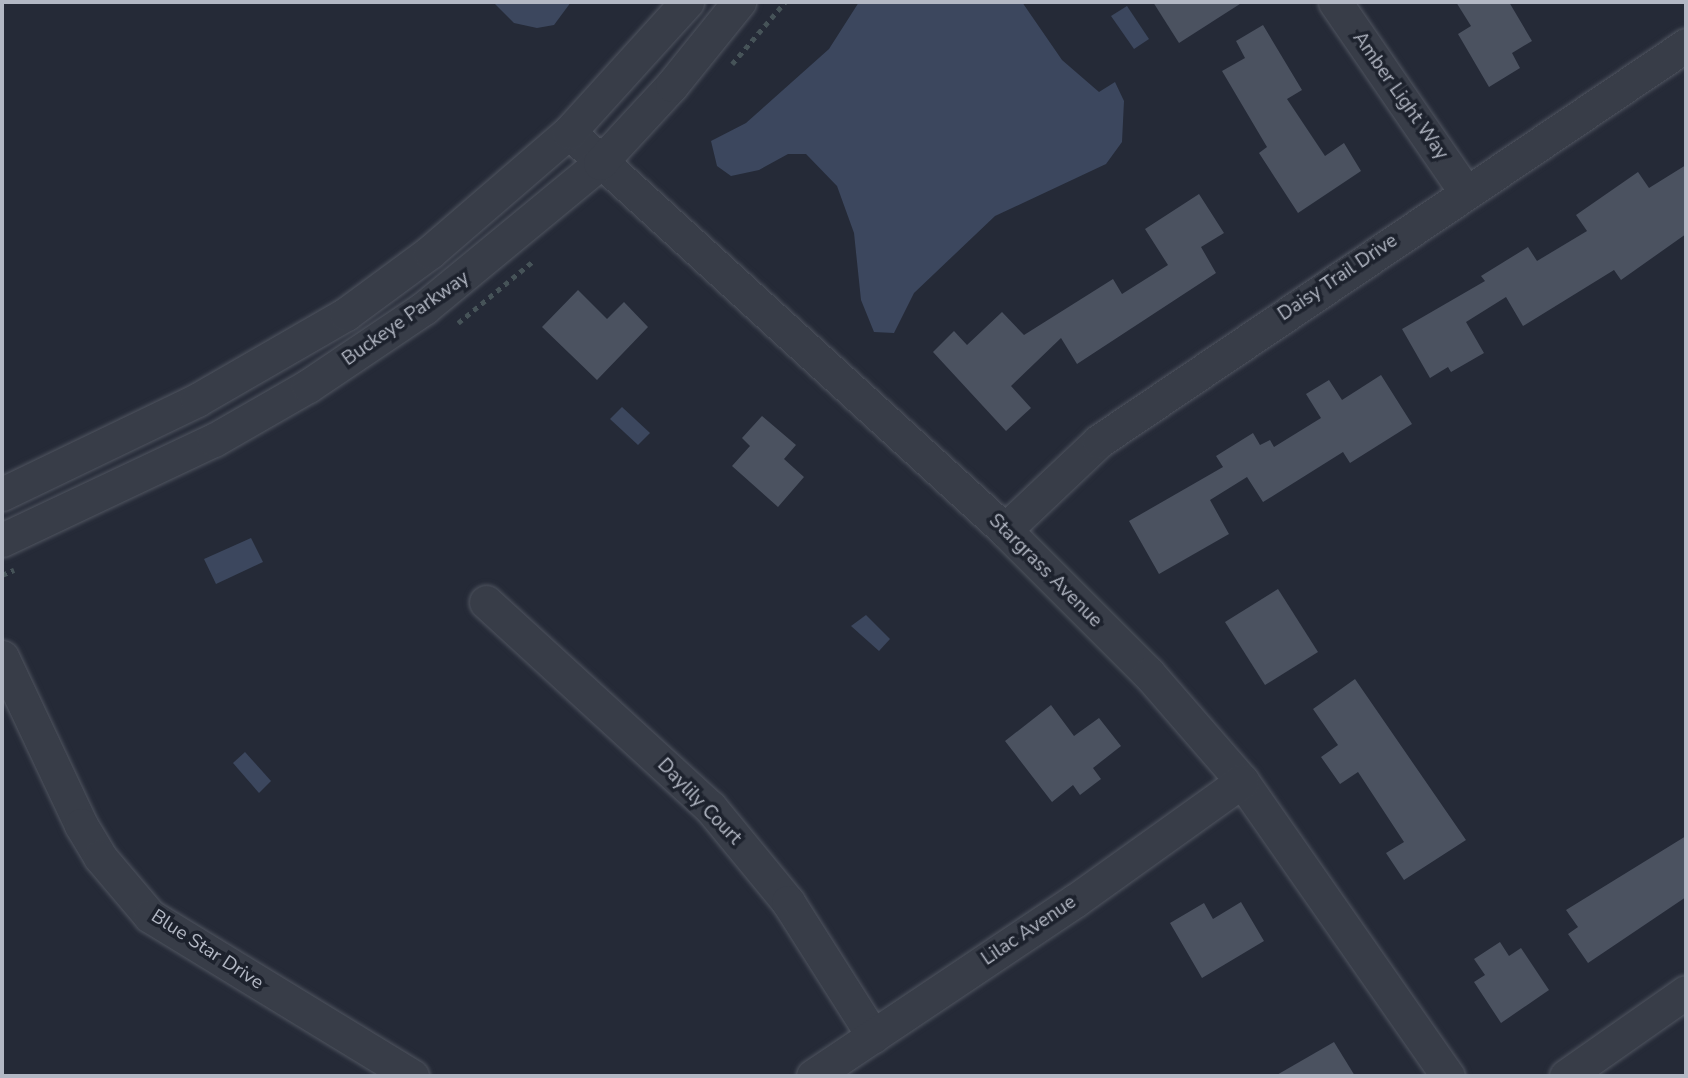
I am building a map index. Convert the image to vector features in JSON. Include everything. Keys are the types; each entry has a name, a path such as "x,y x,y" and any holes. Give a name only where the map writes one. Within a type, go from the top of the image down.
{"street":[{"name":"Buckeye Parkway","path":"2,494 197,400 346,314 440,244 569,132 687,2"},
{"name":"Buckeye Parkway","path":"2,540 165,465 308,386 457,284 600,163 672,85 739,2"},
{"name":"Amber Light Way","path":"1335,2 1465,191"},
{"name":"Daisy Trail Drive","path":"1005,530 1099,441 1465,191 1686,45"},
{"name":"Stargrass Avenue","path":"569,132 1005,530 1149,674 1242,781 1448,1076"},
{"name":"Daylily Court","path":"486,602 710,807 788,902 873,1036"},
{"name":"Blue Star Drive","path":"2,657 81,825 100,857 150,916 412,1076"},
{"name":"Lilac Avenue","path":"813,1076 1076,900 1242,781"},
{"path":"1566,1076 1686,992"}],"water":[{"path":"493,2 571,2 554,25 537,28 514,23"},
{"path":"859,2 1022,2 1062,60 1099,92 1115,82 1124,101 1122,142 1106,164 995,216 914,293 894,333 874,332 861,300 854,233 837,186 806,154 788,154 759,170 731,176 717,166 711,141 746,123 829,49"},
{"path":"1127,6 1149,39 1134,49 1111,16"},
{"path":"622,407 650,433 638,445 610,419"},
{"path":"251,538 263,562 216,584 204,559"},
{"path":"866,615 890,639 879,651 851,626"},
{"path":"245,752 271,781 259,793 233,763"}],"building":[{"path":"1153,2 1243,2 1179,43"},
{"path":"1456,2 1509,2 1532,41 1512,53 1520,68 1489,87 1458,34 1471,26"},
{"path":"1263,25 1302,90 1287,99 1325,156 1344,143 1361,171 1298,213 1259,153 1267,147 1222,71 1245,58 1236,41"},
{"path":"1686,165 1686,234 1621,280 1614,270 1523,326 1506,297 1466,322 1484,353 1451,372 1448,367 1430,378 1402,329 1485,281 1481,276 1528,247 1537,261 1587,231 1576,215 1638,172 1649,188"},
{"path":"1199,194 1224,233 1201,247 1216,273 1077,364 1061,338 1011,386 1031,408 1006,431 933,352 954,331 967,345 1002,312 1024,335 1113,279 1122,294 1168,265 1145,229"},
{"path":"578,290 607,319 624,302 648,327 597,380 542,327"},
{"path":"1381,375 1412,424 1350,463 1343,452 1263,502 1247,477 1210,500 1229,534 1159,574 1129,521 1223,467 1216,456 1253,433 1260,445 1270,440 1274,447 1321,418 1306,394 1329,380 1342,400"},
{"path":"762,416 796,445 784,459 804,477 778,507 732,466 750,446 742,438"},
{"path":"1278,589 1318,652 1265,685 1225,622"},
{"path":"1355,679 1466,840 1404,880 1386,853 1404,842 1358,772 1340,784 1321,757 1338,745 1313,709"},
{"path":"1051,705 1074,736 1099,718 1121,746 1093,768 1101,779 1080,795 1073,785 1052,802 1005,741"},
{"path":"1686,836 1686,897 1588,963 1568,934 1578,927 1566,910"},
{"path":"1241,902 1264,941 1202,978 1170,923 1204,903 1213,919"},
{"path":"1500,942 1509,956 1521,948 1549,990 1501,1023 1474,982 1485,975 1474,959"},
{"path":"1334,1042 1355,1076 1275,1076"}]}
